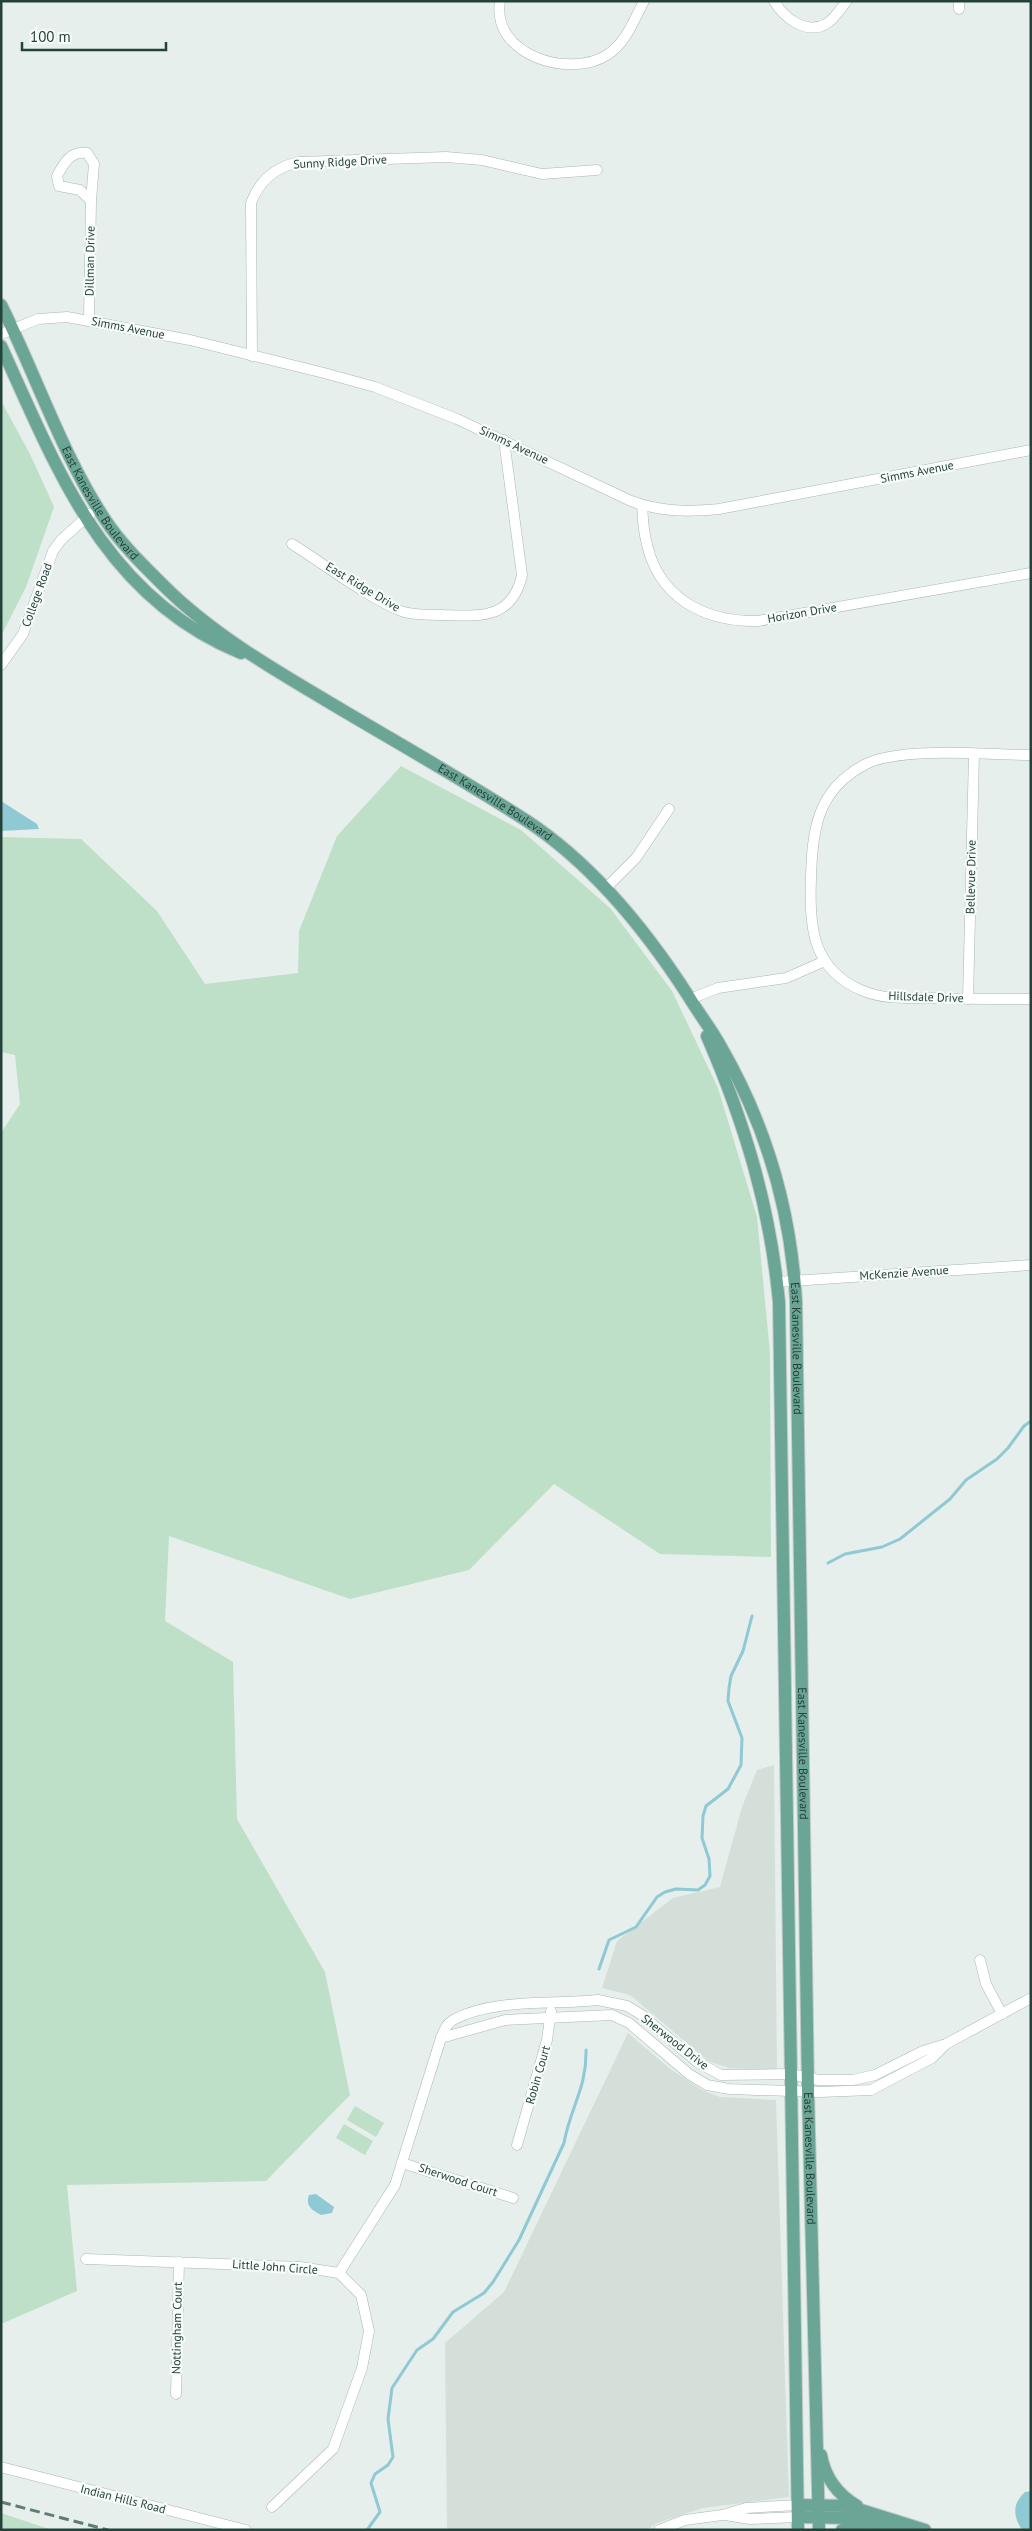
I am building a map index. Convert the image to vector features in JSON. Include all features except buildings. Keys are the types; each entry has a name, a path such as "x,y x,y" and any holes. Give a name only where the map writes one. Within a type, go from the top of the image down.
{"main road":[{"name":"East Kanesville Boulevard","path":"1,305 7,331 66,447 98,508 128,548 184,606 255,658 528,822 567,851 606,888 650,940 734,1070 769,1153 786,1218 795,1280 808,2091 819,2530"},
{"name":"East Kanesville Boulevard","path":"1,346 59,473 85,517 125,571 162,607 204,636 255,658"},
{"name":"East Kanesville Boulevard","path":"690,1000 720,1067 757,1171 767,1216 777,1282 780,1330 798,2517"},
{"path":"815,2428 822,2465 830,2482 841,2495 864,2509 924,2530"},
{"path":"798,2517 818,2510 864,2509"},
{"path":"818,2510 897,2530"},
{"path":"842,2530 854,2525 879,2524"}],"street":[{"path":"500,1 501,22 512,42 534,56 548,61 570,64 599,59 615,49 622,42 644,1"},
{"path":"774,1 788,18 808,28 826,24 847,1"},
{"name":"Dillman Drive","path":"89,321 93,161 87,153 79,152 73,154 64,163 57,176 59,186 80,190 91,201"},
{"name":"Sunny Ridge Drive","path":"252,356 251,203 257,190 268,176 278,169 299,162 446,157 482,160 542,174 597,170"},
{"name":"Simms Avenue","path":"7,331 49,316 89,321 190,340 375,387 449,415 642,505 674,511 719,509 1031,450"},
{"name":"East Ridge Drive","path":"292,544 403,611 484,615 500,610 510,602 518,590 522,575 504,440"},
{"name":"Horizon Drive","path":"642,505 648,551 664,581 680,598 693,608 729,621 758,621 1031,573"},
{"name":"College Road","path":"3,663 23,634 53,551 60,540 98,508"},
{"name":"Hillsdale Drive","path":"974,754 906,754 886,757 866,764 846,777 825,802 815,826 812,841 811,924 816,946 825,960 845,981 864,992 888,997 1031,999"},
{"path":"974,754 1031,755"},
{"name":"Bellevue Drive","path":"968,999 974,754"},
{"path":"606,888 636,858 669,810"},
{"path":"690,1000 718,988 786,978 825,960"},
{"name":"McKenzie Avenue","path":"777,1282 1031,1265"},
{"path":"980,1960 986,1984 1002,2014"},
{"name":"Sherwood Drive","path":"338,2273 395,2186 441,2038 446,2026 452,2020 474,2012 505,2006 604,2000 627,2006 642,2015 697,2062 721,2075 791,2074 819,2080 864,2078 887,2070 928,2049 946,2044 1031,1998"},
{"name":"Robin Court","path":"517,2145 548,2040 551,2003"},
{"name":"Sherwood Drive","path":"441,2038 496,2021 600,2014 626,2020 689,2074 699,2081 716,2088 808,2091 871,2090 932,2058 946,2044"},
{"name":"Sherwood Court","path":"402,2163 513,2198"},
{"name":"Little John Circle","path":"86,2259 300,2267 338,2273"},
{"name":"Nottingham Court","path":"176,2394 179,2262"},
{"path":"272,2507 333,2449 362,2368 370,2331 360,2296 338,2273"},
{"name":"Indian Hills Road","path":"1,2467 246,2530"},
{"path":"659,2530 694,2518 722,2515 750,2519 798,2517"}],"shaded area":[{"path":"774,1765 777,2070 729,2068 708,2061 630,1995 602,1988 617,1941 673,1898 720,1887 742,1807 757,1770"},
{"path":"628,2033 669,2068 702,2090 720,2097 776,2100 789,2497 703,2508 657,2523 647,2530 447,2530 445,2343 504,2292"}],"green space":[{"path":"1,401 30,454 54,507 26,587 1,636"},
{"path":"401,766 521,830 610,908 672,991 718,1088 757,1217 770,1353 771,1557 660,1554 554,1484 469,1570 350,1599 169,1536 165,1621 233,1662 237,1819 325,1972 350,2095 266,2181 67,2185 77,2291 1,2324 1,1133 20,1104 15,1055 1,1052 1,837 81,839 157,911 205,984 298,973 299,931 337,836"},
{"path":"355,2106 384,2123 376,2137 347,2120"},
{"path":"344,2124 373,2141 365,2155 336,2138"},
{"path":"1,2513 52,2530 1,2530"}],"water":[{"path":"1,801 37,824 39,829 1,831"},
{"path":"316,2194 334,2207 332,2213 321,2215 310,2207 308,2202 309,2195"},
{"path":"1031,2491 1031,2530 1022,2530 1015,2510 1018,2501 1025,2492"}],"waterway":[{"path":"828,1563 845,1554 882,1547 900,1539 950,1499 966,1480 997,1459 1008,1448 1024,1426 1031,1421"},
{"path":"599,1969 609,1940 636,1927 657,1897 665,1892 676,1889 698,1890 705,1885 710,1876 709,1859 702,1838 703,1816 706,1806 728,1789 741,1765 742,1738 728,1701 731,1676 743,1651 752,1616"},
{"path":"367,2530 380,2512 371,2483 375,2474 388,2465 393,2457 388,2419 392,2388 417,2350 433,2339 453,2312 484,2293 519,2240 564,2143 584,2076 586,2050"}],"railway":[{"path":"1,2502 108,2530"}]}
